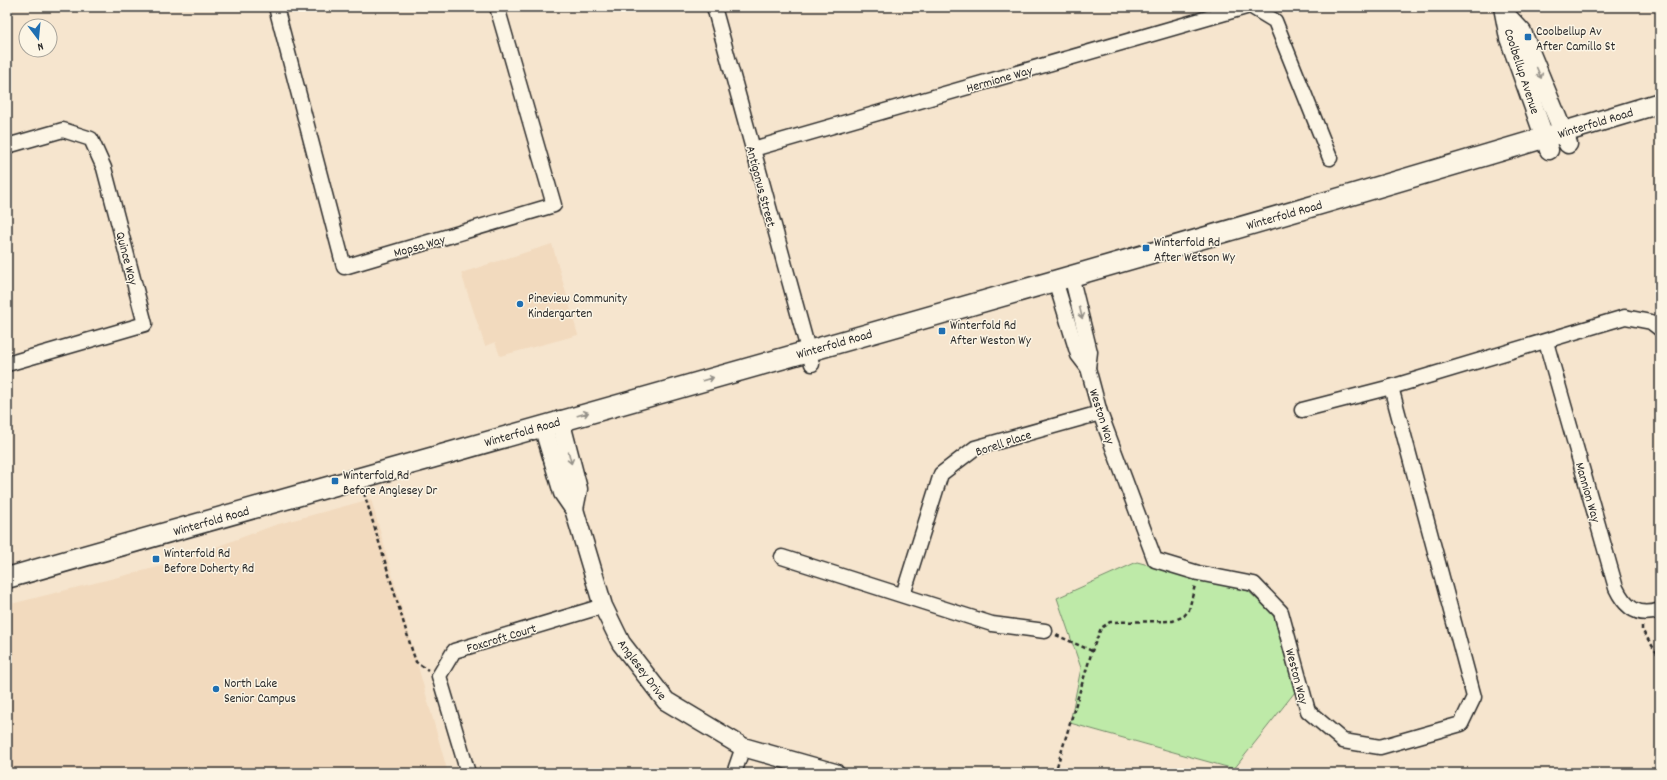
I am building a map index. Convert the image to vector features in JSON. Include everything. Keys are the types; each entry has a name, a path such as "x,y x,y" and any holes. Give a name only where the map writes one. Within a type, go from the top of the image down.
{"main road":[{"name":"Winterfold Road","path":"7,578 810,358 1547,144 1660,103"},
{"name":"Winterfold Road","path":"1566,138 1660,115"},
{"name":"Winterfold Road","path":"7,590 363,488 553,429"}],"street":[{"name":"Mopsa Way","path":"276,7 344,267 554,205 497,7"},
{"name":"Antigonus Street","path":"714,7 810,358"},
{"name":"Hermione Way","path":"752,149 1246,7"},
{"path":"1252,7 1275,21 1330,158"},
{"name":"Coolbellup Avenue","path":"1504,11 1522,32 1566,138"},
{"name":"Coolbellup Avenue","path":"1504,11 1509,38 1547,144"},
{"name":"Quince Way","path":"7,146 63,130 90,139 104,168 145,324 7,364"},
{"name":"Weston Way","path":"1065,283 1090,352 1088,368 1100,413 1155,560 1198,573 1254,584 1281,612 1308,711 1343,741 1380,747 1461,724 1474,697 1391,387"},
{"path":"1302,410 1391,387 1546,342 1625,317 1651,322 1660,329"},
{"name":"Mannion Way","path":"1546,342 1616,588 1622,600 1632,609 1642,613"},
{"name":"Borell Place","path":"903,595 941,474 975,448 1100,413"},
{"name":"Anglesey Drive","path":"553,429 578,489 574,509 603,606 621,642 666,701 743,747 835,773"},
{"path":"782,557 992,624 1045,631"},
{"name":"Foxcroft Court","path":"439,676 454,651 603,606"},
{"path":"1642,613 1652,613 1660,610"},
{"path":"439,676 468,773"},
{"path":"734,773 743,747"}],"path":[{"path":"363,488 416,662 439,676"},
{"path":"1055,773 1092,651 1101,628 1110,622 1173,621 1184,616 1189,610 1198,573"},
{"path":"1642,613 1642,630 1660,658"},
{"path":"1045,631 1092,651"}],"shaded area":[{"name":"Pineview Community Kindergarten","path":"552,244 578,335 500,356 495,342 485,346 461,273"},
{"name":"North Lake Senior Campus","path":"371,499 448,773 7,773 7,605 170,564 275,525"}],"green space":[{"path":"1137,562 1248,591 1273,614 1295,692 1234,769 1070,723 1081,668 1057,598"}],"place":[{"name":"Coolbellup Av After Camillo St","path":"1528,37"},
{"name":"Winterfold Rd After Wetson Wy","path":"1146,248"},
{"name":"Pineview Community Kindergarten","path":"520,304"},
{"name":"Winterfold Rd After Weston Wy","path":"942,331"},
{"name":"Winterfold Rd Before Anglesey Dr","path":"335,481"},
{"name":"Winterfold Rd Before Doherty Rd","path":"156,559"},
{"name":"North Lake Senior Campus","path":"216,689"}]}
